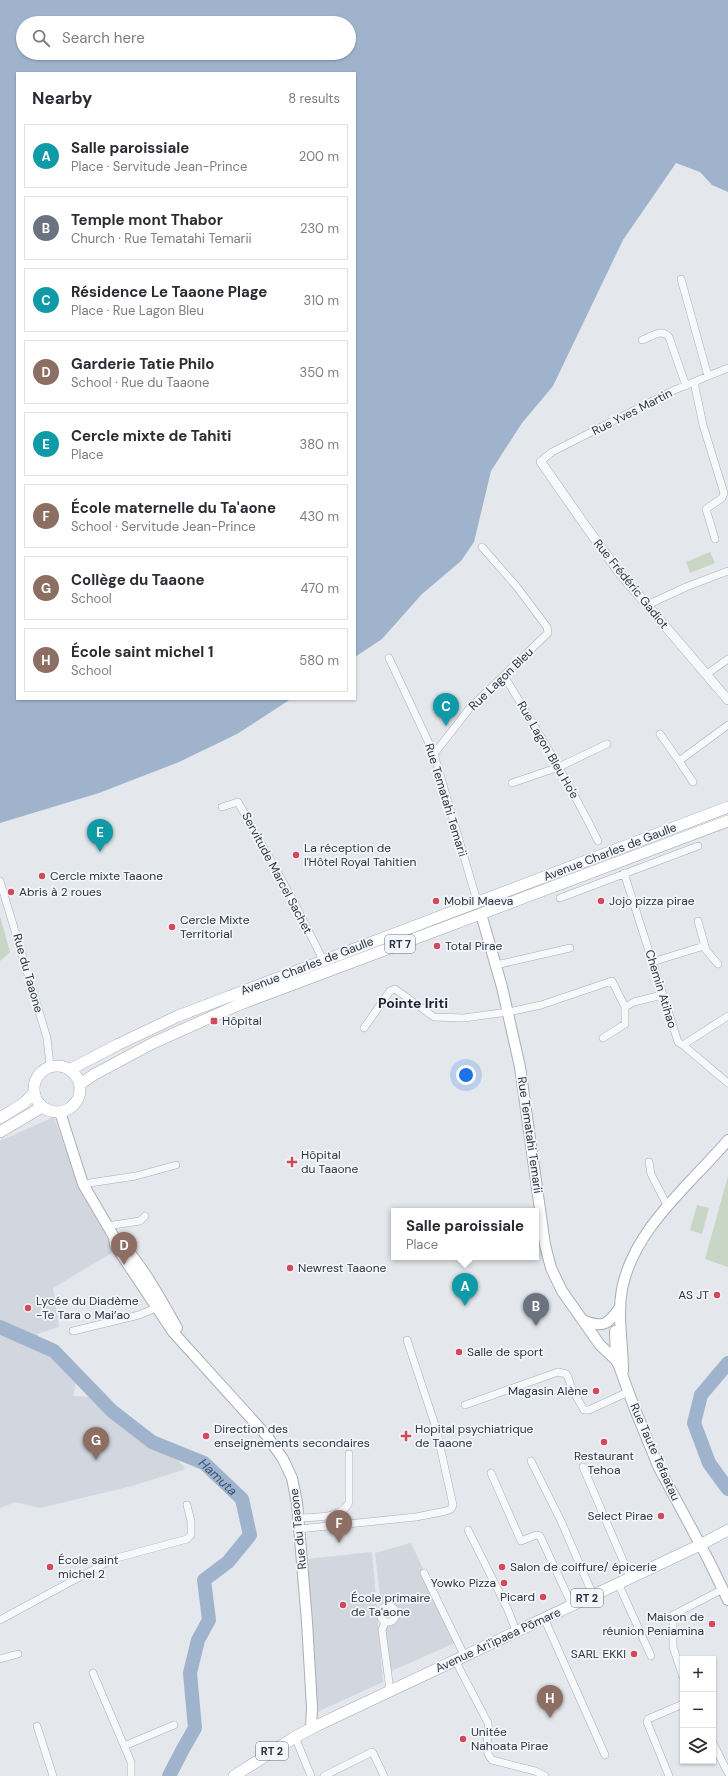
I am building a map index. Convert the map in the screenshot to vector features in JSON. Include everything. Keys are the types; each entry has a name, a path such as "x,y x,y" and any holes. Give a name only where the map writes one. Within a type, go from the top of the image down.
{"main road":[{"name":"Avenue Charles de Gaulle","path":"71,1070 117,1045 178,1016 477,901 728,807"},
{"name":"Avenue Charles de Gaulle","path":"80,1084 95,1074 153,1043 215,1014 728,821"},
{"name":"Rue Tematahi Temarii","path":"481,914 508,1012 526,1103 548,1256 562,1291 600,1345 616,1360 624,1379"},
{"path":"50,1066 61,1066 71,1070 77,1076 80,1084 80,1094 76,1102 71,1108 60,1112 42,1107 37,1101 34,1093 33,1087 36,1078 42,1071 50,1066"},
{"path":"0,1118 24,1103 34,1093"},
{"path":"0,1132 42,1107"},
{"name":"Rue du Taaone","path":"60,1112 83,1184 114,1237 116,1245 160,1306 173,1332 267,1436 283,1459 292,1478 298,1518 308,1622 312,1708 311,1728"},
{"path":"616,1360 615,1328 620,1308 622,1289 636,1251 668,1207 728,1140"},
{"path":"583,1320 596,1325 606,1323 612,1319 620,1308"},
{"path":"620,1308 624,1379"},
{"name":"Rue Taute Tefaatau","path":"624,1379 659,1468 728,1600"},
{"name":"Avenue Ari'ipaea Pōmare","path":"311,1728 700,1545 728,1530"},
{"name":"RT 2","path":"234,1776 311,1728"}],"street":[{"path":"681,279 708,376"},
{"path":"642,340 660,332 669,337 686,386"},
{"name":"Rue Yves Martin","path":"541,462 541,460 552,452 694,382 728,368"},
{"path":"694,382 703,425 724,493 722,498 706,510 714,539"},
{"name":"Rue Frédéric Gadiot","path":"541,462 620,572 728,700"},
{"name":"Rue Lagon Bleu","path":"434,754 469,709 548,633 547,627 517,587 482,547"},
{"path":"648,605 686,587 728,571"},
{"name":"Rue Tematahi Temarii","path":"389,658 434,754 477,901"},
{"path":"707,674 728,659"},
{"name":"Rue Lagon Bleu Ho'e","path":"504,676 559,766 598,841"},
{"path":"679,761 728,725"},
{"path":"660,734 693,782"},
{"path":"512,783 559,766 607,744"},
{"name":"Servitude Marcel Sachet","path":"222,807 238,802 294,902 323,960"},
{"path":"560,898 698,846"},
{"name":"Chemin Atihao","path":"624,873 678,1042 728,1083"},
{"name":"Rue du Taaone","path":"0,882 47,1038 50,1066"},
{"path":"698,921 704,946 718,964"},
{"path":"652,962 704,946"},
{"path":"496,965 570,948"},
{"path":"364,1028 390,991 395,988 434,1017 464,1018 508,1012 541,1005 612,981 625,1007 625,1024 603,1038"},
{"path":"625,1007 634,1002 662,995"},
{"path":"683,1045 728,1016"},
{"path":"649,1162 651,1174 668,1207"},
{"path":"83,1184 136,1176 176,1165"},
{"path":"107,1226 140,1222 145,1216"},
{"path":"73,1331 139,1315 160,1306"},
{"path":"299,1529 416,1517 451,1509 453,1505 436,1428 407,1340"},
{"path":"465,1405 558,1372 566,1374 572,1389 584,1410 589,1410 628,1392"},
{"path":"298,1518 337,1513 346,1508 349,1502 349,1454"},
{"path":"531,1461 561,1521 593,1595"},
{"path":"583,1467 630,1577"},
{"path":"491,1472 521,1541 536,1535 540,1536 572,1605"},
{"path":"0,1620 113,1559 187,1539 191,1535 191,1521 187,1505"},
{"path":"468,1530 508,1610 516,1631"},
{"path":"424,1574 488,1723 489,1732 486,1748 487,1754 492,1760 535,1771 545,1776"},
{"path":"618,1583 651,1656"},
{"path":"680,1668 673,1647 673,1615 723,1590"},
{"path":"544,1618 606,1755"},
{"path":"385,1622 382,1630 390,1690"},
{"path":"0,1659 18,1654"},
{"path":"93,1673 131,1762 131,1776"},
{"path":"669,1776 647,1722 648,1719 680,1705"},
{"path":"124,1746 174,1725"},
{"path":"37,1726 53,1776"},
{"path":"295,1737 311,1776"},
{"path":"716,1749 728,1773"},
{"path":"324,1776 372,1752 377,1759 384,1776"}],"shaded area":[{"name":"Lycée du Diadème -Te Tara o Mai’ao","path":"54,1117 79,1188 120,1248 53,1288 59,1327 37,1334 76,1383 73,1396 90,1397 127,1429 169,1451 186,1469 132,1486 40,1508 15,1502 0,1508 0,1141"},
{"path":"411,1543 457,1642 389,1672 375,1553"},
{"name":"École primaire de Ta'aone","path":"372,1552 383,1682 315,1713 307,1559"}],"green space":[{"path":"710,552 715,563 690,573 686,562"},
{"path":"0,916 10,952 0,961"},
{"path":"728,1176 728,1267 705,1259"},
{"path":"697,1205 709,1208 702,1234 690,1230"}],"water":[{"path":"0,0 728,0 728,192 712,185 700,172 676,163 623,240 553,386 522,423 491,471 474,542 461,561 422,594 382,639 356,656 356,72 16,72 16,700 289,700 237,734 179,762 99,793 0,823"}],"waterway":[{"name":"Hamuta","path":"0,1327 54,1351 112,1411 152,1442 204,1463 242,1499 250,1535 228,1562 204,1580 209,1620 198,1640 190,1673 195,1728 169,1776"},
{"path":"728,1363 701,1395 694,1423 709,1463 728,1489"}],"place":[{"name":"Résidence Le Taaone Plage","path":"446,726"},
{"name":"Cercle mixte de Tahiti","path":"100,852"},
{"name":"La réception de l'Hôtel Royal Tahitien","path":"296,855"},
{"name":"Cercle mixte Taaone","path":"42,876"},
{"name":"Abris à 2 roues","path":"11,892"},
{"name":"Mobil Maeva","path":"436,901"},
{"name":"Jojo pizza pirae","path":"601,901"},
{"name":"Cercle Mixte Territorial","path":"172,927"},
{"name":"Total Pirae","path":"437,946"},
{"name":"Hôpital","path":"214,1021"},
{"name":"Hôpital du Taaone","path":"292,1162"},
{"name":"Garderie Tatie Philo","path":"124,1265"},
{"name":"Newrest Taaone","path":"290,1268"},
{"name":"AS JT","path":"717,1295"},
{"name":"Salle paroissiale","path":"465,1306"},
{"name":"Lycée du Diadème -Te Tara o Mai’ao","path":"28,1308"},
{"name":"Temple mont Thabor","path":"536,1326"},
{"name":"Salle de sport","path":"459,1352"},
{"name":"Magasin Alène","path":"596,1391"},
{"name":"Direction des enseignements secondaires","path":"206,1436"},
{"name":"Hopital psychiatrique de Taaone","path":"406,1436"},
{"name":"Restaurant Tehoa","path":"604,1442"},
{"name":"Collège du Taaone","path":"96,1460"},
{"name":"Select Pirae","path":"661,1516"},
{"name":"École maternelle du Ta'aone","path":"339,1543"},
{"name":"École saint michel 2","path":"50,1567"},
{"name":"Salon de coiffure/ épicerie","path":"502,1567"},
{"name":"Yowko Pizza","path":"504,1583"},
{"name":"Picard","path":"543,1597"},
{"name":"École primaire de Ta'aone","path":"343,1605"},
{"name":"Maison de réunion Peniamina","path":"712,1624"},
{"name":"SARL EKKI","path":"634,1654"},
{"name":"École saint michel 1","path":"550,1718"},
{"name":"Unitée Nahoata Pirae","path":"463,1739"}],"district":[{"name":"Pointe Iriti","path":"413,1003"}]}
